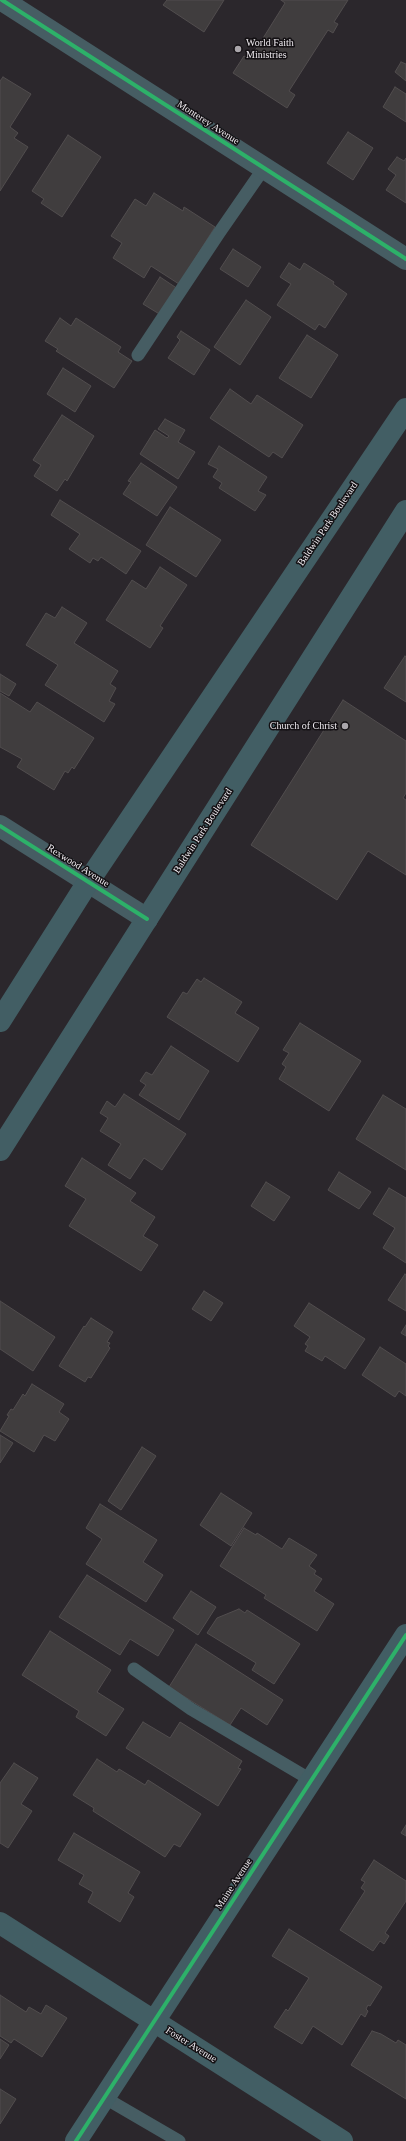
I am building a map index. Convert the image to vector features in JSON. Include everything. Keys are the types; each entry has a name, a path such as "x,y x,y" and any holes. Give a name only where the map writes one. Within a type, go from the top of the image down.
{"main road":[{"name":"Baldwin Park Boulevard","path":"0,1021 88,882 406,409"},
{"name":"Baldwin Park Boulevard","path":"0,1150 406,511"},
{"name":"Maine Avenue","path":"76,2141 406,1636"},
{"name":"Foster Avenue","path":"0,1923 342,2141"}],"street":[{"name":"Monterey Avenue","path":"2,0 406,259"},
{"name":"Rexwood Avenue","path":"0,826 147,919"}],"lane":[{"path":"138,355 264,168"},
{"path":"134,1669 191,1709 312,1780"},
{"path":"105,2098 178,2141"}],"building":[{"path":"167,0 224,0 204,32 163,5"},
{"path":"281,0 348,0 334,22 338,24 333,33 328,30 289,91 295,95 287,108 233,73 244,56 250,59 285,3"},
{"path":"401,62 406,64 406,81 395,72"},
{"path":"3,77 31,94 10,127 18,133 14,138 28,147 0,191 0,81"},
{"path":"395,87 406,94 406,122 383,107"},
{"path":"348,132 373,148 353,180 327,163"},
{"path":"68,135 101,157 62,217 41,203 44,199 32,191"},
{"path":"397,157 404,161 406,158 406,203 386,190 396,175 388,169"},
{"path":"154,193 183,211 184,207 215,227 179,284 151,266 144,278 113,258 122,243 111,236 135,199 146,206"},
{"path":"233,249 261,267 248,287 220,269"},
{"path":"289,263 300,270 304,263 334,282 333,284 347,294 325,328 319,324 315,330 277,305 291,284 280,277"},
{"path":"160,277 178,289 161,315 143,304"},
{"path":"246,300 271,317 240,365 214,347"},
{"path":"60,318 71,326 76,318 121,347 118,352 132,361 114,388 56,351 58,349 45,341"},
{"path":"181,331 210,350 194,375 168,358 180,340 177,337"},
{"path":"307,335 338,355 311,398 279,378"},
{"path":"63,368 91,386 75,412 47,394"},
{"path":"230,389 251,404 257,395 303,425 282,458 273,452 269,457 210,418"},
{"path":"62,415 94,436 67,481 65,479 57,491 34,476 41,465 33,460"},
{"path":"165,419 185,430 178,442 195,452 178,479 140,454 155,430 167,438 169,436 158,429"},
{"path":"219,446 267,477 258,491 266,495 255,511 219,488 222,483 213,477 218,469 208,464"},
{"path":"141,463 177,487 157,516 123,494 131,482 128,481"},
{"path":"60,500 141,551 126,574 101,557 98,561 93,558 90,563 69,549 80,534 51,515"},
{"path":"170,507 221,540 196,577 146,545"},
{"path":"160,567 187,585 160,626 163,628 150,648 106,620 132,580 146,589"},
{"path":"62,607 87,623 74,643 118,671 110,684 116,688 109,701 115,704 104,722 45,685 58,665 26,645 46,613 55,618"},
{"path":"405,656 406,657 406,702 384,688"},
{"path":"0,674 16,684 9,696 0,691"},
{"path":"0,693 30,712 37,702 94,738 74,769 72,767 68,773 65,771 54,790 17,767 22,759 0,747"},
{"path":"343,700 406,741 406,793 403,798 406,800 406,875 368,851 337,900 251,845"},
{"path":"204,978 242,1002 235,1013 259,1028 238,1062 167,1017 183,992 187,994 197,979 201,982"},
{"path":"300,1023 361,1061 329,1111 279,1079 286,1067 282,1064 289,1053 283,1050"},
{"path":"171,1046 209,1071 179,1120 139,1095 146,1085 140,1081 146,1072 152,1075"},
{"path":"124,1094 186,1134 162,1170 144,1158 130,1179 108,1165 121,1144 100,1131 108,1118 100,1113 107,1101 115,1107"},
{"path":"383,1095 406,1109 406,1170 356,1139"},
{"path":"82,1158 136,1193 130,1201 155,1217 143,1236 158,1245 141,1271 69,1226 86,1199 65,1186"},
{"path":"339,1172 371,1192 359,1209 328,1190"},
{"path":"266,1182 290,1197 274,1221 251,1206"},
{"path":"389,1188 406,1198 406,1263 383,1248 395,1228 373,1214"},
{"path":"405,1274 406,1275 406,1311 388,1300"},
{"path":"204,1291 223,1303 211,1321 192,1309"},
{"path":"0,1301 55,1337 33,1371 0,1349"},
{"path":"309,1303 365,1339 345,1369 325,1356 322,1361 305,1351 308,1346 305,1344 310,1337 294,1326"},
{"path":"91,1318 113,1332 107,1342 110,1343 108,1346 110,1348 91,1378 88,1377 85,1382 59,1366 84,1326 85,1327"},
{"path":"406,1325 406,1336 401,1333"},
{"path":"380,1347 406,1364 406,1396 399,1391 395,1397 362,1375"},
{"path":"32,1384 64,1404 59,1412 69,1419 55,1441 44,1435 34,1452 0,1431 9,1416 7,1415 11,1409 13,1410 23,1394 25,1396"},
{"path":"0,1435 13,1443 0,1463"},
{"path":"142,1447 156,1456 121,1510 108,1501"},
{"path":"221,1493 252,1513 231,1546 200,1525"},
{"path":"100,1504 157,1540 143,1562 163,1575 146,1602 86,1564 102,1539 86,1528"},
{"path":"244,1528 256,1535 257,1533 282,1549 289,1538 317,1555 309,1566 316,1571 314,1574 322,1579 314,1591 334,1604 317,1631 264,1598 266,1595 220,1566"},
{"path":"87,1575 174,1630 158,1656 130,1639 120,1655 59,1617"},
{"path":"191,1591 216,1607 198,1635 173,1618"},
{"path":"239,1609 245,1613 247,1610 300,1644 274,1684 252,1670 256,1663 207,1633 217,1618"},
{"path":"50,1631 111,1670 97,1692 124,1709 106,1736 76,1717 79,1711 22,1675"},
{"path":"196,1644 283,1700 267,1725 241,1708 230,1725 169,1687"},
{"path":"143,1722 170,1738 180,1722 242,1761 238,1768 241,1769 218,1806 126,1748"},
{"path":"97,1759 117,1772 119,1769 145,1785 148,1780 201,1814 180,1847 174,1844 165,1857 93,1811 94,1808 73,1795"},
{"path":"14,1763 38,1778 21,1804 32,1811 8,1848 0,1843 0,1783"},
{"path":"406,1825 406,1836 401,1833"},
{"path":"74,1833 140,1872 128,1893 134,1897 120,1922 88,1902 93,1892 79,1884 84,1875 58,1860"},
{"path":"374,1860 406,1881 406,1901 385,1933 389,1936 384,1944 380,1941 373,1951 340,1930 365,1891 361,1888 365,1882 361,1880"},
{"path":"289,1929 382,1987 370,2006 368,2005 366,2009 368,2011 365,2017 361,2014 342,2045 313,2026 302,2044 274,2027 286,2009 288,2011 309,1978 272,1956"},
{"path":"0,1995 26,2012 29,2007 41,2014 46,2005 67,2018 42,2057 14,2039 11,2043 0,2036"},
{"path":"372,2031 381,2034 396,2043 398,2040 406,2045 406,2099 351,2065"},
{"path":"0,2039 9,2045 0,2059"},
{"path":"0,2089 16,2099 0,2124"}],"cycle path":[{"path":"2,0 406,259"},
{"path":"0,826 147,919"},
{"path":"76,2141 406,1635"}],"place":[{"name":"World Faith Ministries","path":"238,49"},
{"name":"Church of Christ","path":"345,726"}]}
